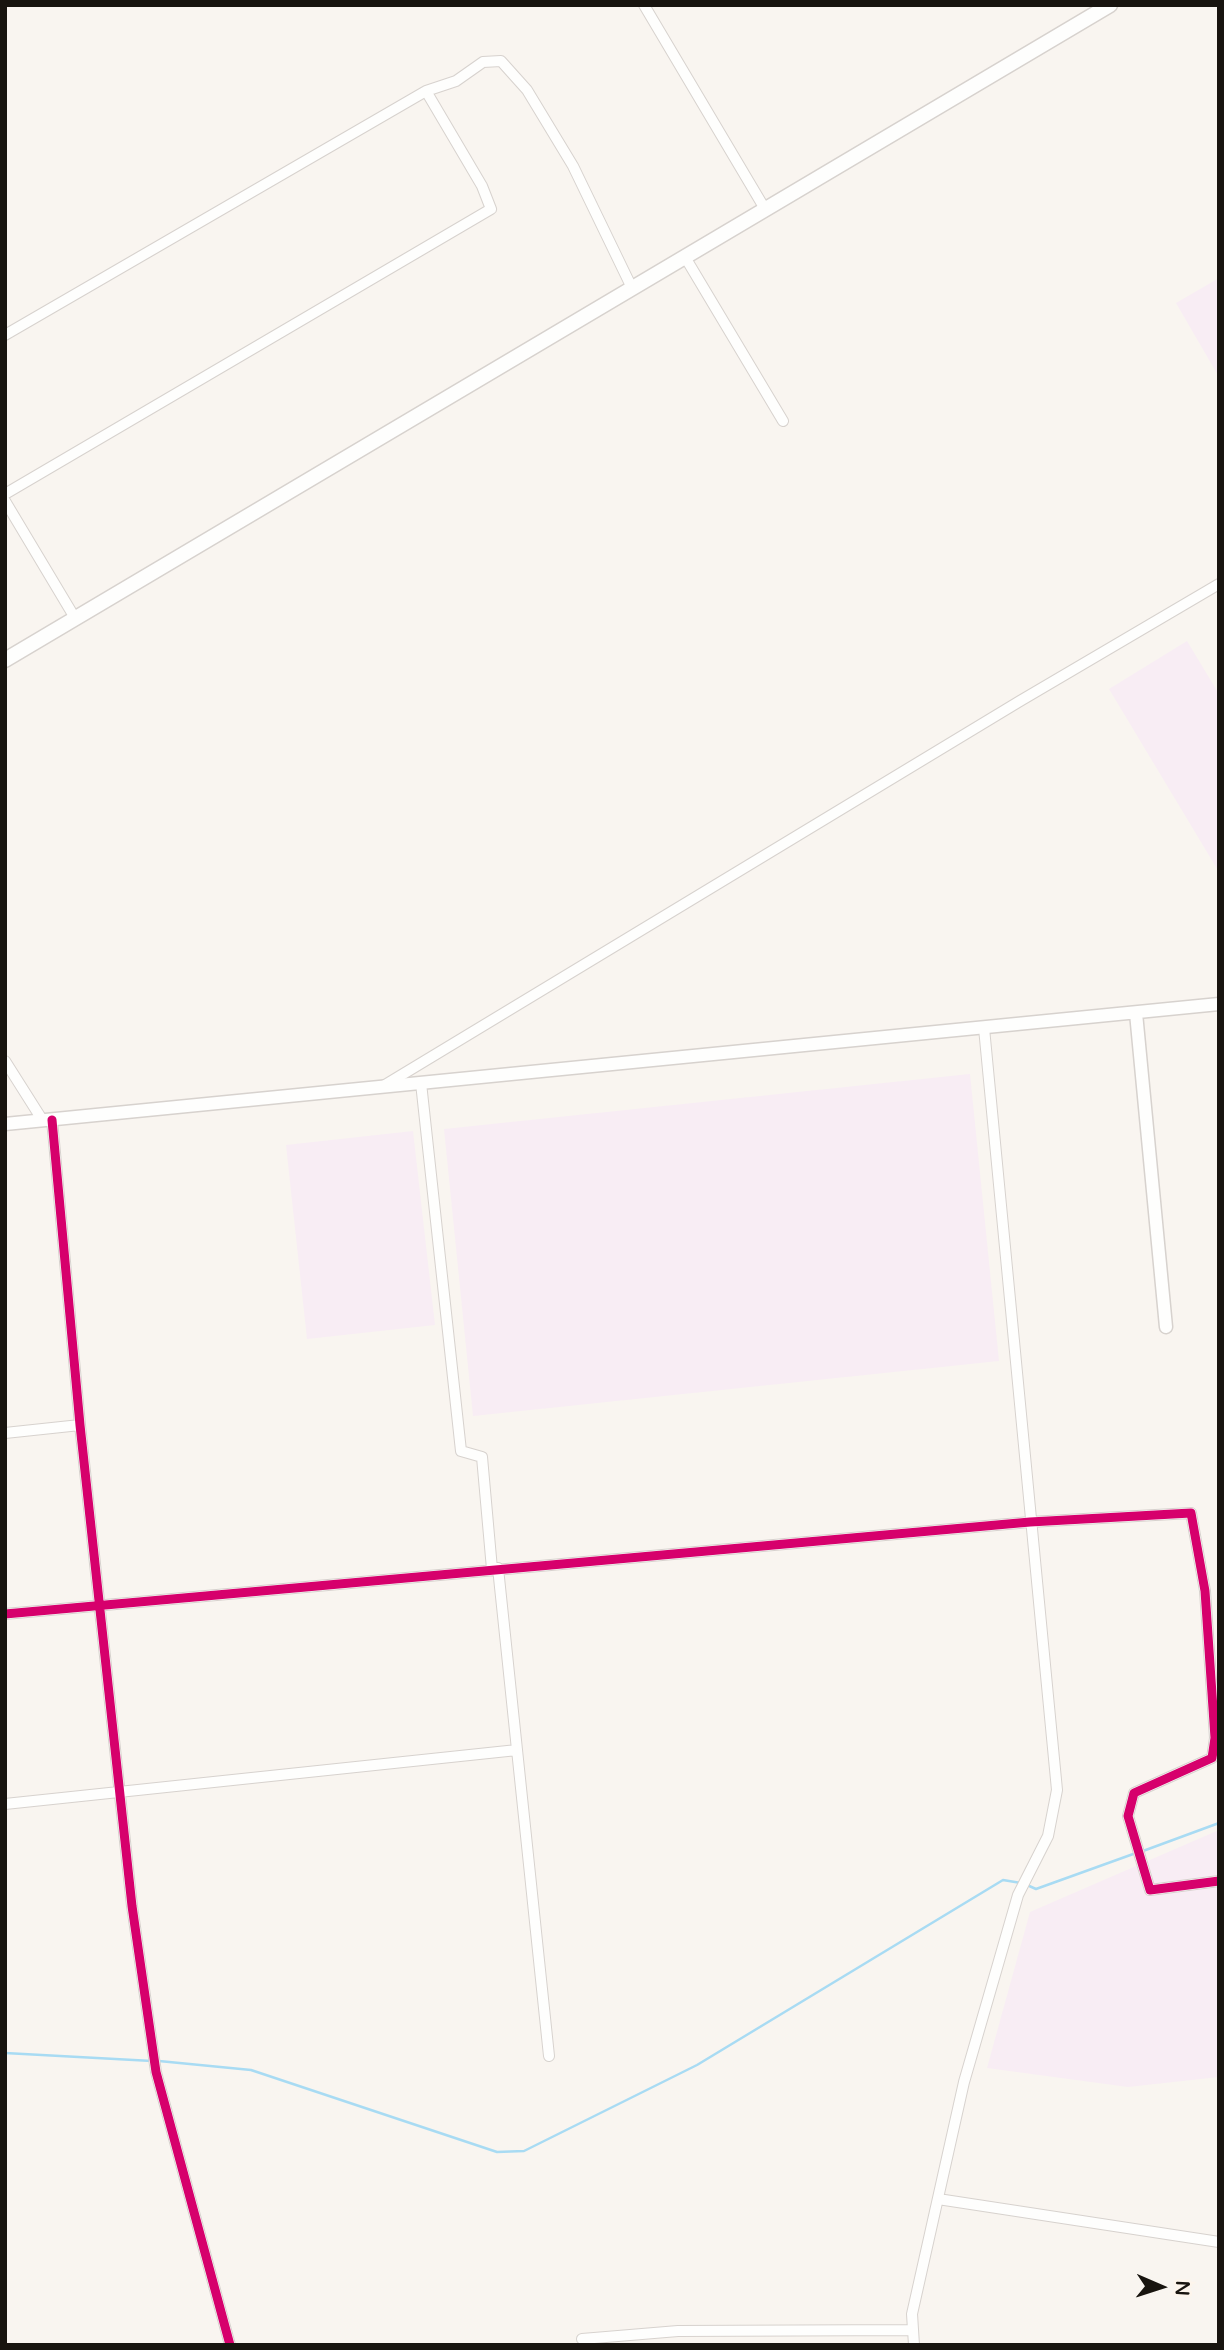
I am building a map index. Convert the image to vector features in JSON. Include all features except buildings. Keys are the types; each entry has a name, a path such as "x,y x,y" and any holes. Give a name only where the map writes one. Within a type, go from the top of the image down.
{"main road":[{"path":"5,660 1110,5"}],"street":[{"path":"644,5 765,209"},
{"path":"5,334 426,92 456,81 484,62 501,61 527,90 572,166 632,288"},
{"path":"5,494 491,209 482,186 426,92"},
{"path":"685,257 783,421"},
{"path":"5,501 75,618"},
{"path":"381,1087 1219,584"},
{"path":"5,1124 1219,1004"},
{"path":"1136,1013 1166,1327"},
{"path":"914,2345 912,2314 964,2082 1018,1895 1048,1836 1057,1790 984,1028"},
{"path":"5,1061 47,1120 132,1906 156,2072 230,2345"},
{"path":"421,1083 461,1451 482,1457 517,1750 549,2056"},
{"path":"5,1433 80,1425"},
{"path":"5,1614 1030,1522 1191,1513 1205,1591 1215,1738 1212,1758 1134,1793 1128,1816 1150,1890 1219,1881"},
{"path":"5,1804 517,1750"},
{"path":"938,2199 1219,2242"},
{"path":"582,2339 678,2330 913,2330"}],"shaded area":[{"path":"1219,278 1219,377 1176,303"},
{"path":"1187,641 1219,694 1219,872 1109,689"},
{"path":"970,1074 999,1361 473,1416 444,1129"},
{"path":"413,1131 435,1325 307,1339 286,1145"},
{"path":"1219,1830 1219,2077 1128,2087 987,2068 1030,1912"}],"waterway":[{"path":"1143,1851 1219,1823"},
{"path":"1027,1885 1036,1889 1136,1853"},
{"path":"159,2061 251,2070 497,2152 524,2151 697,2065 1003,1880 1021,1883"},
{"path":"5,2053 152,2061"}],"cycle path":[{"path":"52,1120 80,1425 132,1906 156,2072 230,2345"},
{"path":"5,1614 1030,1522 1191,1513 1205,1591 1215,1738 1212,1758 1134,1793 1128,1816 1150,1890 1219,1881"}]}
